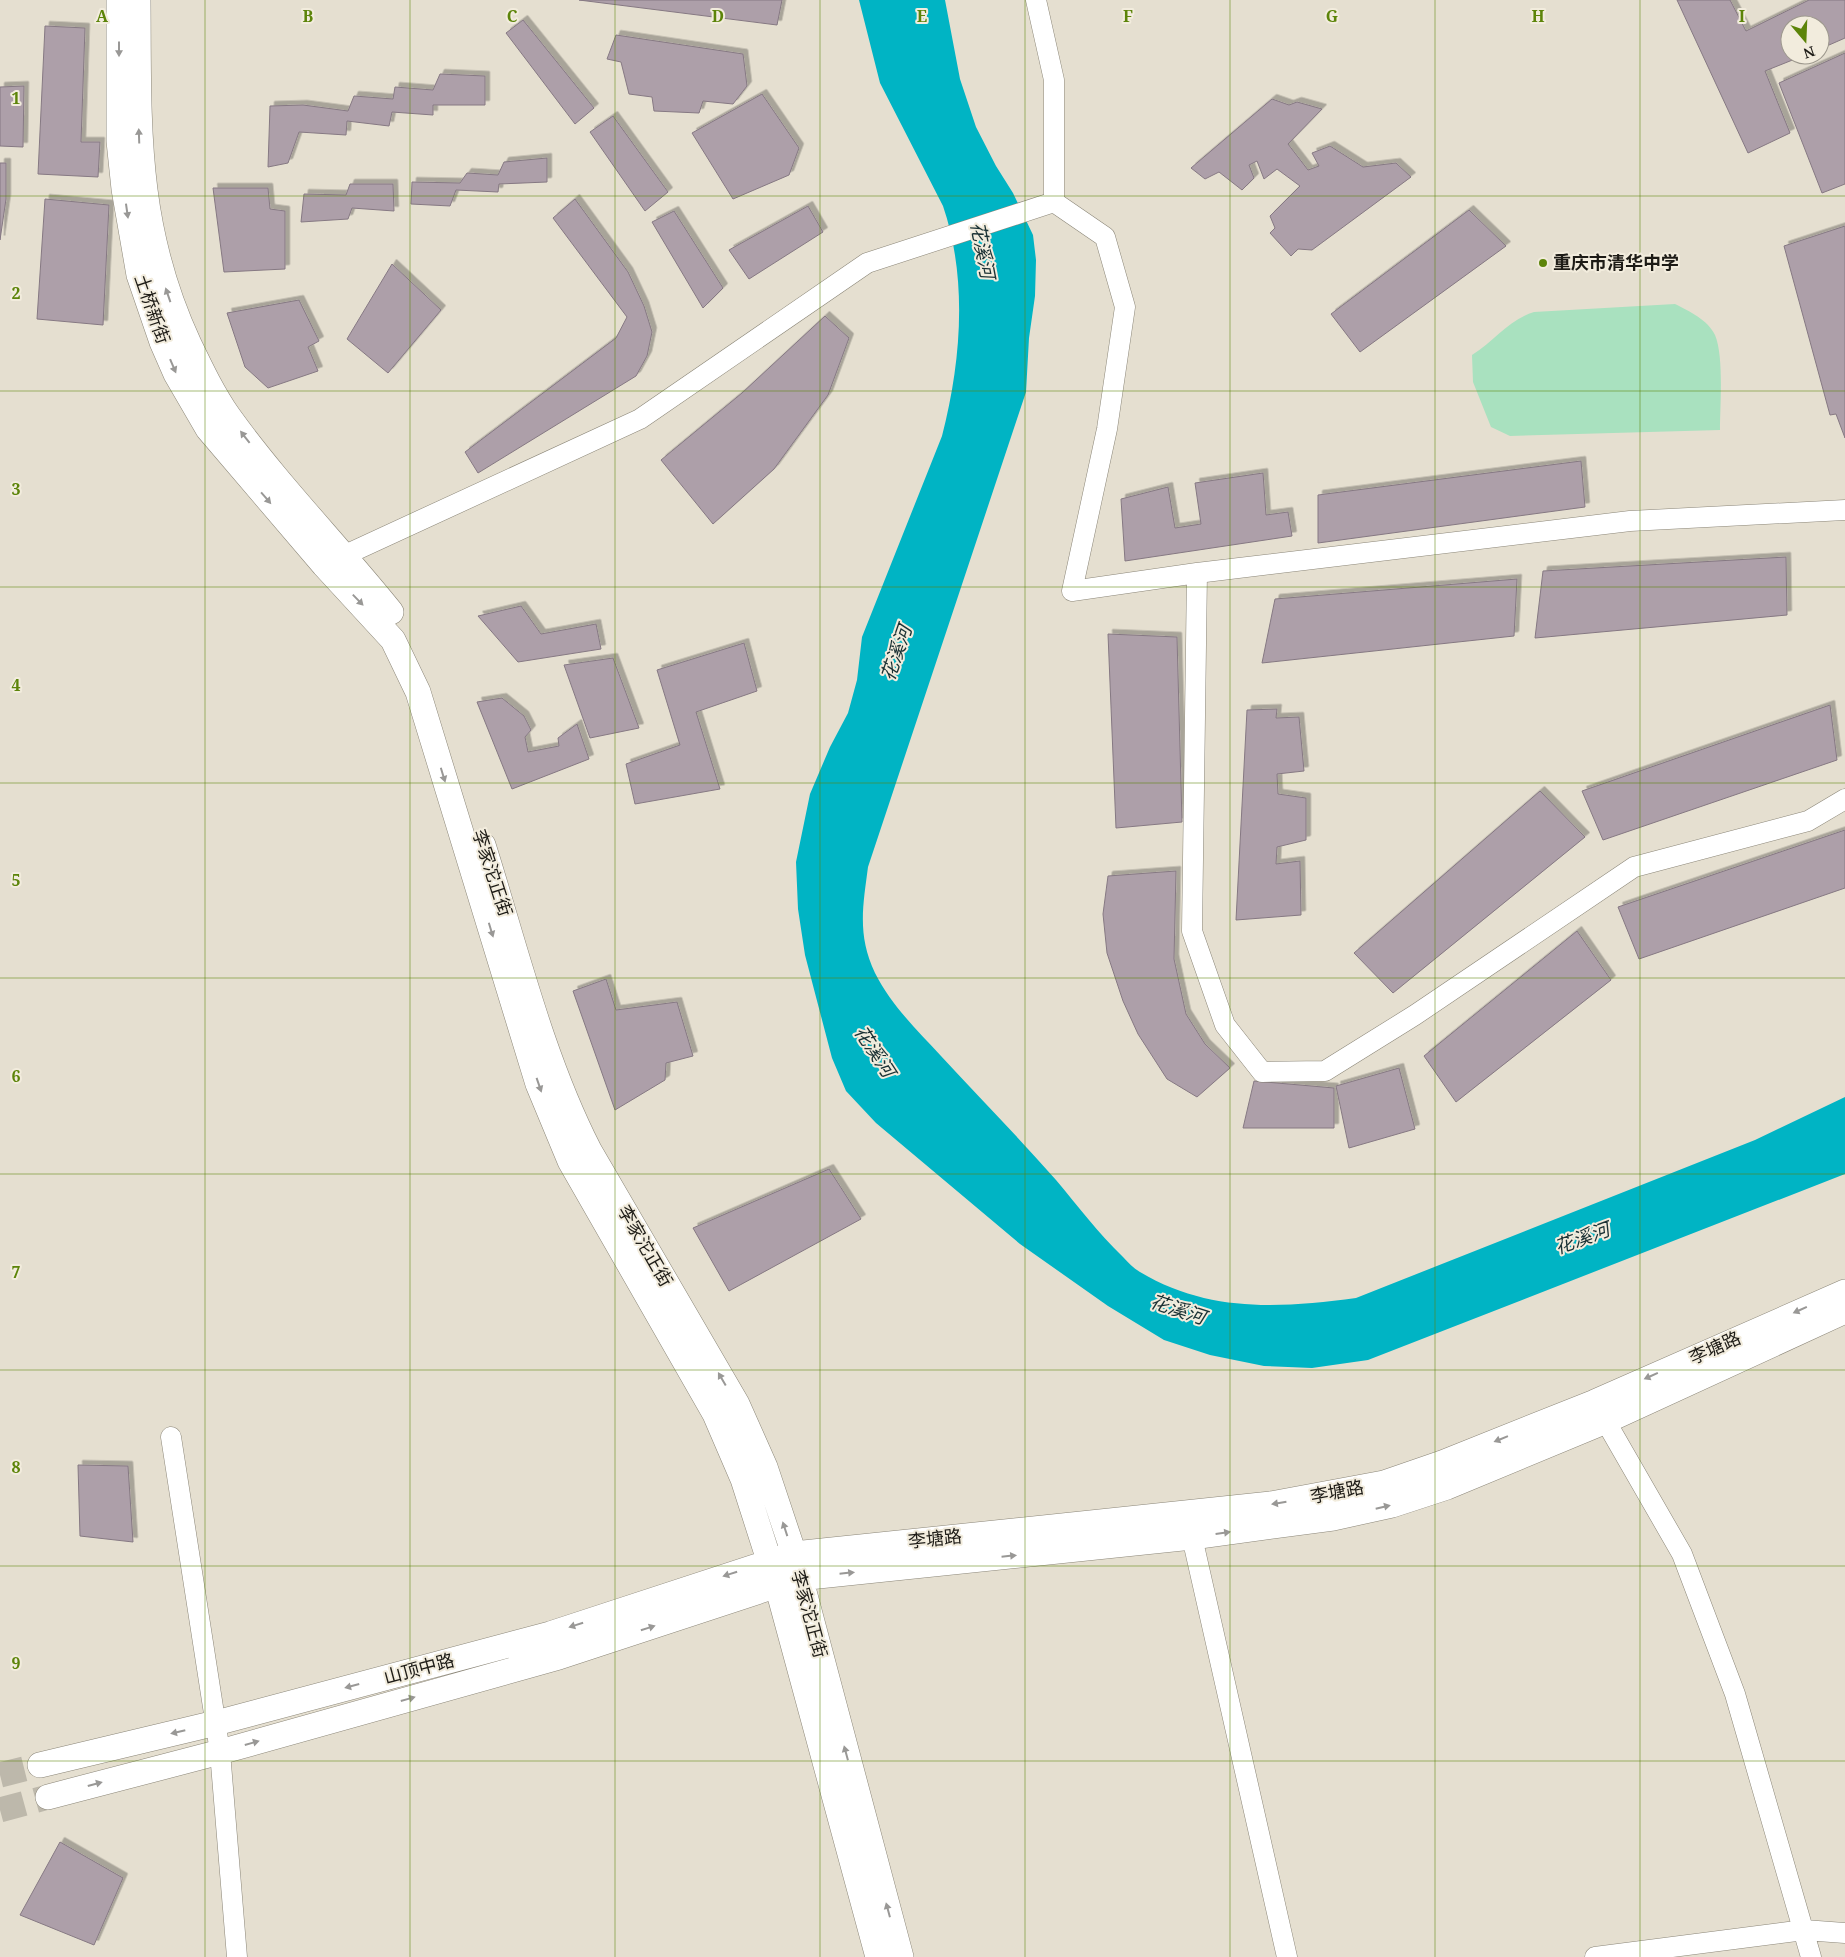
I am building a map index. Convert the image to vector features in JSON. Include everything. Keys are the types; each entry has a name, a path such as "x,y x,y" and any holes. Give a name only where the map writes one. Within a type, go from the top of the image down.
{"main road":[{"name":"土桥新街","path":"119,0 119,141 124,189 139,274 162,342 184,389 208,429 333,561"},
{"name":"土桥新街","path":"138,0 139,139 143,184 149,226 170,301 198,364 228,416 333,561"},
{"name":"李家沱正街","path":"333,561 404,629 420,657 432,687 555,1072 570,1113 589,1150 740,1411 765,1467 794,1554 788,1582 878,1957"},
{"name":"李家沱正街","path":"333,561 388,634 407,665 418,692 538,1084 554,1126 570,1161 715,1414 744,1479 770,1561 788,1582 901,1957"},
{"name":"李塘路","path":"788,1582 1192,1537 1334,1518 1392,1505 1447,1487 1845,1292"},
{"name":"李塘路","path":"794,1554 1271,1504 1384,1483 1600,1411 1845,1312"},
{"name":"山顶中路","path":"40,1765 216,1722 550,1634 794,1554"},
{"name":"山顶中路","path":"48,1797 220,1752 559,1657 788,1582"}],"street":[{"path":"1036,0 1054,80 1054,202"},
{"path":"333,561 640,418 868,263 1054,202"},
{"path":"1054,202 1105,238 1125,307 1107,429 1072,591 1197,573 1630,522 1845,510"},
{"path":"1197,573 1192,931 1225,1025 1262,1072 1325,1071 1415,1015 1634,866 1808,821 1845,799"},
{"path":"1600,1411 1682,1554 1735,1694 1811,1957"},
{"path":"171,1437 220,1752 237,1957"},
{"path":"1192,1537 1286,1957"},
{"path":"1595,1957 1804,1930 1845,1933"}],"green space":[{"path":"1675,304 1703,320 1715,335 1721,368 1720,430 1510,436 1491,427 1473,382 1472,355 1509,325 1534,312"}],"water":[{"name":"花溪河","path":"859,0 945,0 960,79 976,127 996,166 1013,193 1033,235 1036,260 1035,296 1029,338 1026,392 868,867 863,920 869,959 881,985 905,1017 1028,1149 1088,1219 1133,1267 1166,1285 1192,1295 1218,1301 1272,1305 1356,1298 1755,1140 1845,1097 1845,1174 1368,1360 1312,1368 1264,1366 1210,1355 1164,1340 1108,1306 1020,1244 876,1123 846,1091 832,1058 805,955 798,909 796,862 810,794 830,747 848,713 857,680 862,637 942,436 954,380 959,321 956,262 943,206 880,83"}],"building":[{"path":"579,0 782,0 777,25"},
{"path":"1677,0 1730,0 1746,31 1809,0 1845,0 1845,38 1830,45 1830,15 1780,15 1780,65 1765,71 1790,133 1748,153"},
{"path":"523,20 594,108 575,124 506,33"},
{"path":"45,26 85,28 81,142 100,142 98,177 38,174"},
{"path":"616,35 743,54 747,86 733,104 703,101 699,113 654,111 652,97 629,94 621,62 607,59"},
{"path":"1845,53 1845,184 1822,193 1779,83 1819,65 1830,65 1830,60"},
{"path":"440,74 485,76 485,105 433,105 433,115 392,112 389,126 347,121 346,135 299,132 288,163 268,167 270,106 303,105 348,111 354,96 393,99 395,87 433,90"},
{"path":"24,86 23,147 0,146 0,87"},
{"path":"762,94 799,148 789,175 733,199 692,133"},
{"path":"1272,99 1289,105 1297,102 1322,109 1288,144 1308,170 1319,166 1312,153 1330,146 1363,167 1396,163 1411,177 1312,250 1298,249 1291,256 1270,233 1275,228 1270,216 1300,186 1277,169 1264,179 1257,161 1249,165 1254,178 1242,190 1219,172 1205,179 1191,168"},
{"path":"613,116 668,192 645,211 590,132"},
{"path":"547,158 547,182 499,184 498,192 456,190 450,206 411,204 412,182 460,183 467,173 498,175 504,162"},
{"path":"0,163 6,163 6,199 0,240"},
{"path":"350,184 393,184 394,211 352,208 348,219 301,222 304,194 346,195"},
{"path":"213,188 268,188 270,209 285,211 285,269 224,272"},
{"path":"45,199 109,205 103,325 37,319"},
{"path":"575,199 628,272 644,306 652,332 647,356 636,376 478,473 465,452 616,338 627,317 553,218"},
{"path":"808,206 823,232 749,279 729,250"},
{"path":"1469,210 1506,246 1360,352 1331,314"},
{"path":"674,211 723,288 703,308 652,222"},
{"path":"1845,226 1845,438 1836,414 1830,415 1784,246"},
{"path":"392,264 441,310 388,373 347,339"},
{"path":"299,300 319,341 308,347 318,371 268,388 245,367 227,313"},
{"path":"825,316 849,338 828,395 774,469 713,524 661,460 742,393"},
{"path":"1581,461 1585,507 1318,543 1318,495"},
{"path":"1263,473 1266,515 1288,512 1292,536 1125,561 1121,499 1168,487 1175,528 1201,524 1195,483"},
{"path":"1786,557 1787,615 1535,638 1543,571"},
{"path":"1517,579 1514,636 1262,663 1275,599"},
{"path":"521,606 541,634 596,624 601,649 518,662 478,616"},
{"path":"1108,634 1177,637 1182,822 1116,828"},
{"path":"744,643 757,691 696,712 720,789 635,804 626,764 680,745 657,670"},
{"path":"613,658 639,728 590,738 564,665"},
{"path":"502,698 524,716 531,730 525,737 528,752 559,746 558,738 577,724 589,759 512,789 477,702"},
{"path":"1830,705 1837,760 1603,840 1582,791"},
{"path":"1277,709 1276,718 1299,717 1304,771 1277,774 1278,794 1306,798 1306,840 1277,847 1276,864 1300,861 1301,915 1236,920 1247,710"},
{"path":"1540,791 1585,837 1393,993 1354,953"},
{"path":"1845,830 1845,888 1639,959 1618,907"},
{"path":"1176,871 1174,959 1186,1014 1205,1044 1230,1068 1197,1097 1167,1079 1138,1034 1123,1001 1107,953 1103,914 1108,876"},
{"path":"1577,931 1611,980 1456,1102 1424,1056"},
{"path":"606,979 616,1010 677,1002 693,1056 666,1063 665,1080 615,1110 573,991"},
{"path":"1399,1068 1415,1129 1349,1148 1336,1086"},
{"path":"1254,1081 1334,1088 1334,1128 1243,1128"},
{"path":"829,1169 861,1219 729,1291 693,1228"},
{"path":"78,1465 128,1466 133,1542 80,1536"},
{"path":"60,1842 123,1878 94,1945 20,1915"}],"tunnel":[{"path":"0,1775 40,1765"},
{"path":"0,1810 48,1797"}],"place":[{"name":"重庆市清华中学","path":"1543,263"}]}
